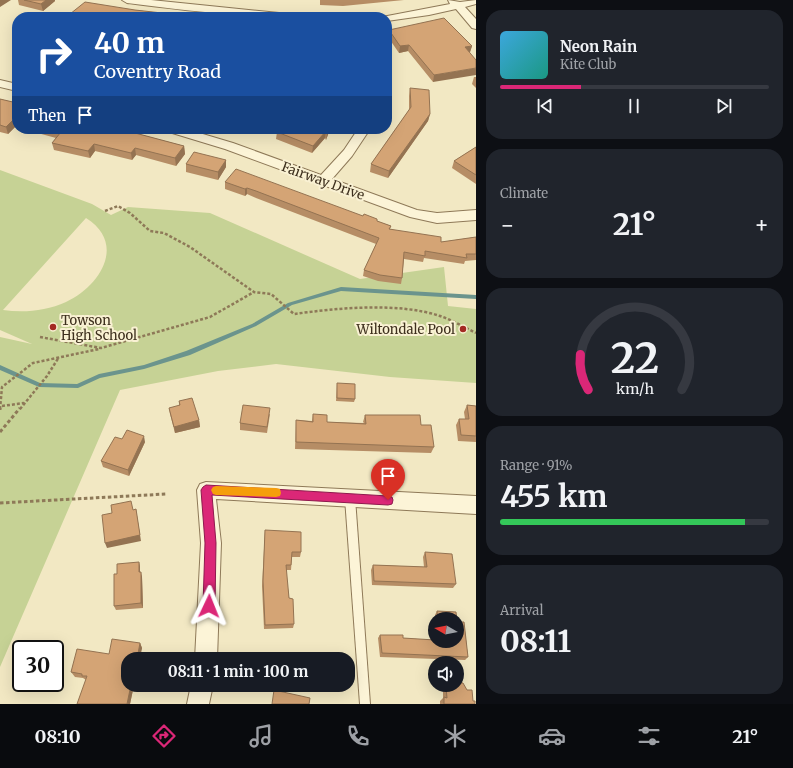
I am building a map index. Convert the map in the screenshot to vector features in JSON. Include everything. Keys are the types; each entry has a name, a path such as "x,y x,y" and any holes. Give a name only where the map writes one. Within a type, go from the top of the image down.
{"street":[{"path":"127,0 184,4 249,12"},
{"path":"392,17 429,12 454,3 476,1"},
{"path":"454,3 476,26"},
{"path":"0,84 12,87"},
{"name":"Fairway Drive","path":"189,134 229,146 415,214 437,218 476,215"},
{"path":"324,180 348,153 361,134"},
{"path":"206,652 211,543 206,490 273,492 476,506"},
{"path":"198,704 201,692"}],"lane":[{"path":"350,498 365,704"}],"path":[{"path":"105,211 118,206 130,213 150,231 164,233 190,247 254,292 271,294 294,314 344,307 418,310 441,316 476,333"},
{"path":"0,410 2,406 1,386 33,363 101,348 210,317 254,292"},
{"path":"40,337 101,348"},
{"path":"0,432 47,376 59,357"},
{"path":"2,406 24,403"},
{"path":"0,503 166,494"}],"green space":[{"path":"0,170 92,204 111,215 128,207 210,213 360,279 444,267 448,306 476,309 476,383 390,377 276,364 218,371 120,390 0,667 0,337 32,344 0,330","holes":["86,218 98,228 105,240 107,252 104,264 98,275 89,286 66,302 51,307 27,311 3,310"]}],"building":[{"path":"24,0 46,0 41,4"},
{"path":"85,2 153,12 72,12"},
{"path":"444,18 472,46 465,47 476,60 476,68 434,75 409,45 400,46 392,34 392,29"},
{"path":"410,88 429,90 430,114 389,171 371,164 411,107"},
{"path":"0,99 12,102 12,121 6,127 0,125"},
{"path":"59,134 139,134 184,146 175,158 135,148 131,153 94,144 88,151 52,143"},
{"path":"282,134 323,134 313,146"},
{"path":"476,147 476,175 454,161"},
{"path":"194,152 226,160 218,172 186,164"},
{"path":"236,169 363,216 364,214 377,219 377,221 391,226 389,229 441,237 441,242 476,237 476,254 466,254 467,258 425,251 425,256 404,252 402,278 380,275 364,270 379,238 256,191 225,182"},
{"path":"337,383 355,384 355,399 337,398"},
{"path":"192,398 199,420 174,427 169,408 180,405 179,401"},
{"path":"243,405 270,408 267,427 240,423"},
{"path":"467,405 476,406 476,436 461,435 459,419 469,419"},
{"path":"313,414 327,415 327,422 366,424 365,415 420,415 421,425 431,425 434,447 296,442 296,420 313,422"},
{"path":"127,430 144,436 128,470 101,461 115,437 122,439"},
{"path":"131,501 133,510 136,509 140,535 105,543 102,515 112,513 111,505"},
{"path":"265,530 301,532 301,552 292,552 291,565 286,565 289,598 293,599 294,624 265,625 263,581"},
{"path":"425,552 452,554 456,584 374,581 373,565 427,567"},
{"path":"139,562 139,572 141,572 141,603 114,606 114,574 117,574 117,564"},
{"path":"464,622 468,657 382,653 380,635 403,635 403,638 428,640 428,648 464,648"},
{"path":"112,639 140,643 138,652 121,652 121,692 130,692 127,704 77,704 87,676 82,676 82,674 71,672 77,649 109,654"},
{"path":"464,685 467,690 472,690 473,701 475,701 475,704 444,704 444,697 447,698 446,692 464,692"},
{"path":"274,692 283,692 310,698 309,704 272,704"}],"waterway":[{"path":"0,367 39,385 78,386 99,376 144,367 188,353 254,325 290,304 341,289 476,297"}],"slow traffic":[{"path":"216,490 276,493"}],"place":[{"name":"Towson High School","path":"53,327"},
{"name":"Wiltondale Pool","path":"463,329"}],"route":[{"path":"209,606 211,543 206,490 273,492 388,500"}]}
